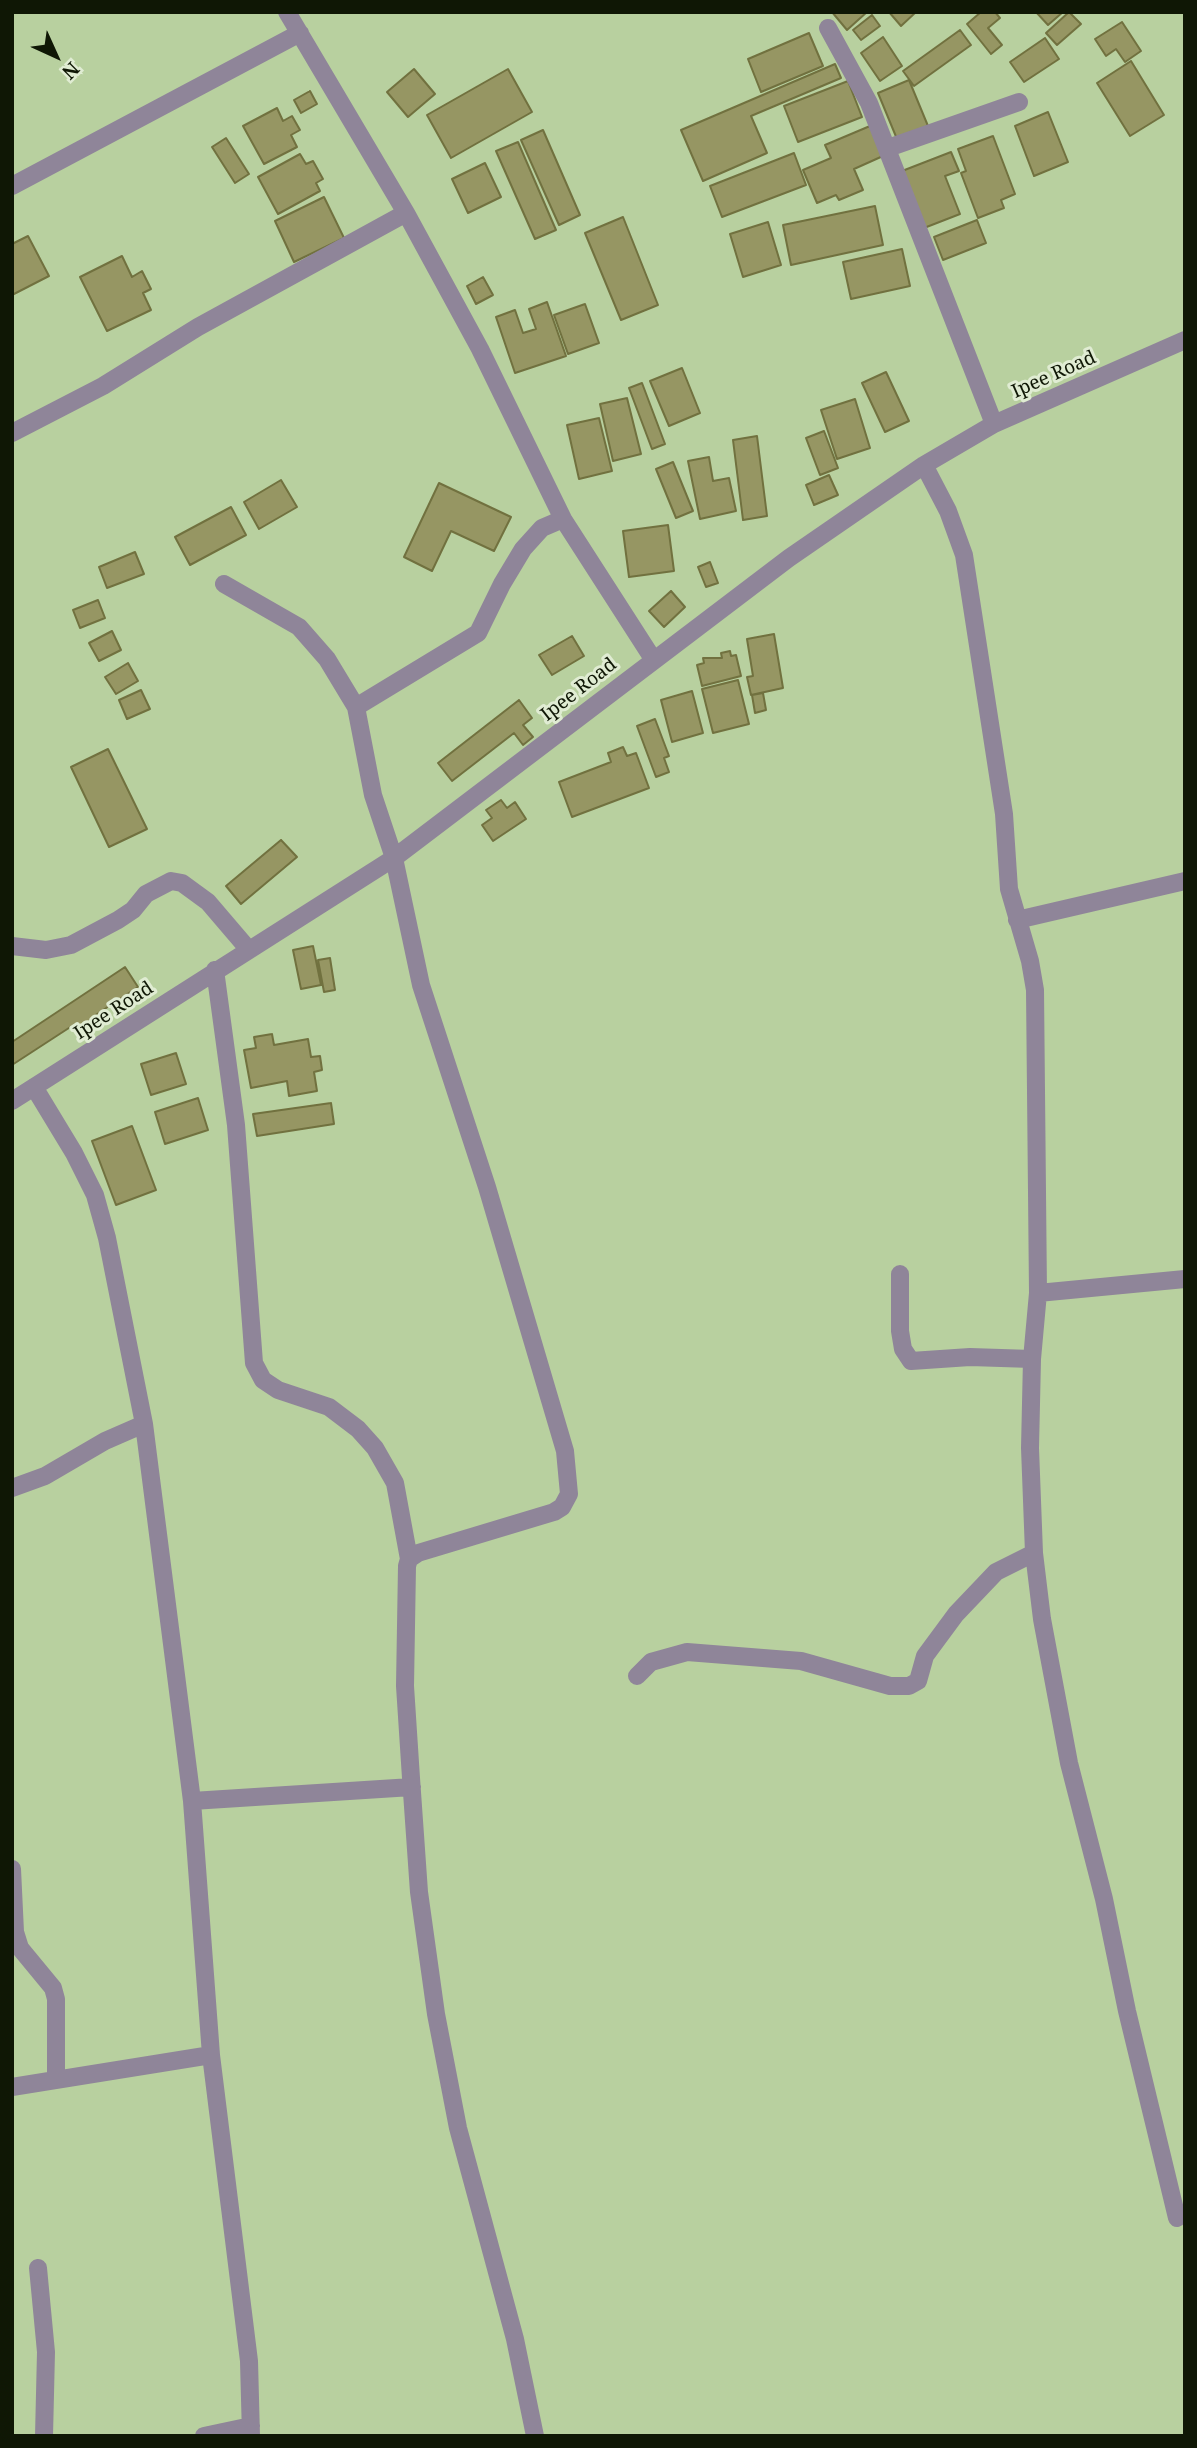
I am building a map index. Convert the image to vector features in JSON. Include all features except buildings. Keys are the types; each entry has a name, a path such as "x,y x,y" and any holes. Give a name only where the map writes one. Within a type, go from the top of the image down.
{"street":[{"path":"287,12 407,213 480,349 563,519 653,659"},
{"path":"828,28 869,103 994,424"},
{"path":"12,186 300,33"},
{"path":"887,148 1019,102"},
{"path":"12,433 103,386 198,327 407,213"},
{"name":"Ipee Road","path":"12,1101 394,858 789,558 924,465 994,424 1185,340"},
{"path":"924,465 948,511 964,555 971,587 1003,814 1009,889 1030,961 1035,990 1038,1293 1032,1359 1030,1448 1034,1553 1069,1763 1104,1899 1178,2218"},
{"path":"356,707 478,633 523,549 542,528 563,519"},
{"path":"224,584 299,627 327,659 356,707 373,795 394,858 421,985 565,1451 569,1494 562,1507 554,1512 418,1553 409,1559"},
{"path":"12,946 46,950 71,945 118,920 133,910 146,894 171,881 182,883 208,902 249,950"},
{"path":"1017,920 1185,881"},
{"path":"215,970 236,1125 254,1363 263,1380 278,1390 328,1407 358,1429 375,1448 395,1483 409,1559 405,1686 419,1892 436,2014 458,2128 514,2339 535,2436"},
{"path":"34,1087 74,1153 95,1195 107,1238 144,1424 192,1801 211,2055 249,2361 251,2431 204,2436"},
{"path":"900,1274 902,1349 911,1361 970,1357 1032,1359"},
{"path":"1038,1293 1185,1279"},
{"path":"12,1488 45,1476 105,1441 144,1424"},
{"path":"637,1676 651,1662 687,1652 801,1661 890,1686 909,1686 918,1681 925,1656 956,1614 996,1572 1034,1553"},
{"path":"192,1801 412,1787"},
{"path":"12,1868 15,1932 20,1948 53,1988 56,1999 56,2079"},
{"path":"12,2087 211,2055"},
{"path":"38,2268 46,2352 44,2436"}]}
